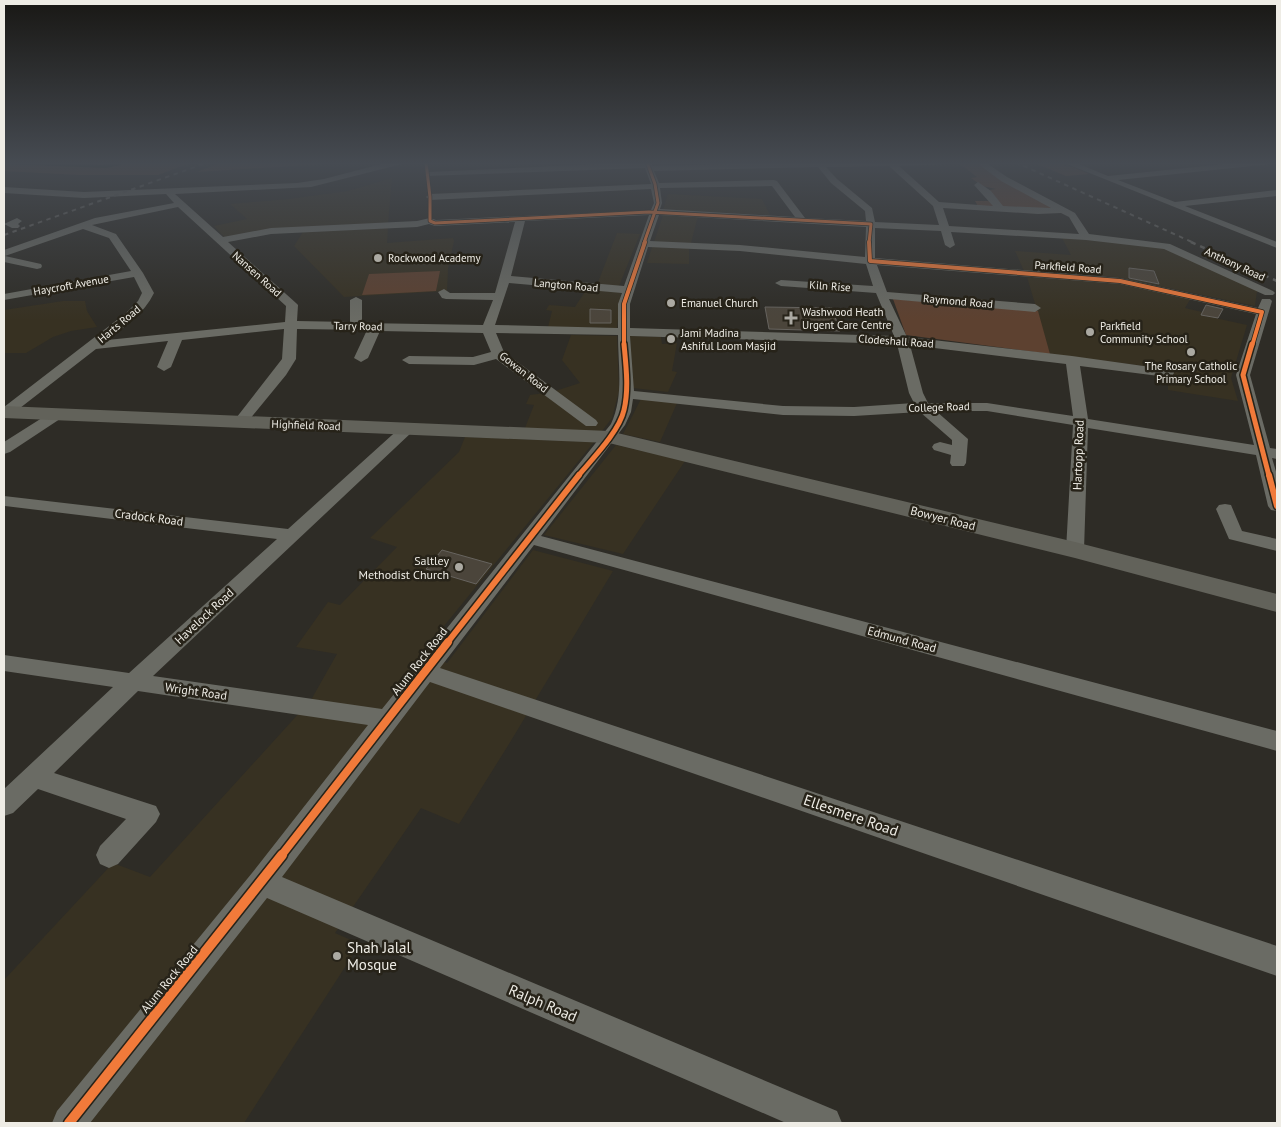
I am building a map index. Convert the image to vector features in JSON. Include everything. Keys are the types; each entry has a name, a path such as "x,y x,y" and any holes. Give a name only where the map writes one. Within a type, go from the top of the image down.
{"main road":[{"name":"Highfield Road","path":"5,412 407,429 600,430"},
{"name":"Bowyer Road","path":"600,430 1075,550 1277,604"}],"street":[{"path":"4,253 82,225 131,215"},
{"name":"Nansen Road","path":"191,215 292,305 289,359 281,372 240,422"},
{"path":"430,215 430,221"},
{"name":"Anthony Road","path":"220,241 271,231 416,224 430,221 435,223 605,215"},
{"name":"Alum Rock Road","path":"68,1123 262,882 528,538 600,430 618,425 624,412 627,394 624,304 653,215"},
{"name":"Anthony Road","path":"702,215 1086,237 1166,246 1273,292"},
{"path":"798,215 802,220"},
{"path":"870,215 870,261 880,292 902,340 916,392 922,406 960,439 959,457 940,447"},
{"path":"940,215 949,242 963,241"},
{"path":"1071,215 1086,237"},
{"path":"1199,215 1277,245"},
{"path":"488,329 500,297 521,219"},
{"name":"Harts Road","path":"5,412 130,316 147,297 148,292 138,273 113,236 82,225"},
{"path":"1248,234 1268,231"},
{"name":"Parkfield Road","path":"644,244 740,248 870,261 980,266 1120,282 1262,312"},
{"path":"4,259 37,266"},
{"path":"957,260 980,266 1000,264"},
{"name":"Haycroft Avenue","path":"4,297 138,273"},
{"name":"Langton Road","path":"505,279 627,290"},
{"name":"Kiln Rise","path":"780,282 880,292"},
{"path":"444,292 446,296 500,297"},
{"name":"Raymond Road","path":"880,292 1035,308"},
{"path":"1273,292 1262,312 1243,375 1270,453 1277,506"},
{"path":"356,300 356,326"},
{"name":"Tarry Road","path":"94,345 292,325 624,332"},
{"path":"361,358 375,327"},
{"name":"Gowan Road","path":"488,329 498,354 600,430"},
{"name":"Clodeshall Road","path":"624,332 902,340 1167,373"},
{"path":"164,367 177,336"},
{"path":"409,360 474,361 498,354"},
{"name":"Hartopp Road","path":"1072,360 1081,423 1075,550"},
{"name":"College Road","path":"627,394 722,407 801,412 869,412 922,406 961,405 987,407 1270,453"},
{"path":"4,449 58,414"},
{"name":"Havelock Road","path":"4,805 134,681 407,429"},
{"name":"Cradock Road","path":"6,501 292,535"},
{"path":"1225,509 1234,535 1277,545"},
{"name":"Edmund Road","path":"528,538 1277,741"},
{"name":"Wright Road","path":"4,663 388,719"},
{"name":"Ellesmere Road","path":"424,671 1277,960"},
{"path":"34,777 147,814 109,855"},
{"name":"Ralph Road","path":"262,882 825,1123"}],"shaded area":[{"path":"242,215 389,215 388,224 274,229 225,238 214,226 247,219"},
{"path":"663,215 698,216 691,243 654,242"},
{"name":"Rockwood Academy","path":"388,228 387,243 453,238 447,291 344,297 294,246 303,232"},
{"path":"617,233 640,234 619,286 597,285"},
{"path":"1062,238 1164,246 1257,291 1255,306 1116,277 1024,271 1015,251 1071,255"},
{"path":"652,247 689,248 689,264 647,263"},
{"path":"440,271 436,291 362,295 369,274"},
{"path":"1027,277 1121,283 1191,298 1185,308 1202,312 1201,315 1247,325 1231,378 1238,401 1168,390 1168,369 1050,354"},
{"path":"586,290 621,292 617,328 548,327 552,311 546,310 549,305 575,307"},
{"path":"893,299 1038,311 1050,354 906,335"},
{"path":"63,301 85,301 87,311 97,327 71,331 53,337 26,353 4,353 4,310"},
{"path":"571,335 617,336 619,391 612,418 602,431 525,428 534,405 526,404 530,395 552,392 580,383 562,360"},
{"path":"630,336 661,337 662,344 677,343 672,371 677,372 668,392 633,388"},
{"path":"641,399 677,403 660,442 623,434"},
{"path":"465,437 594,442 422,653 447,663 533,550 613,571 459,824 421,808 335,933 360,944 244,1123 4,1123 4,980 113,863 150,877 311,700 337,654 296,647 328,602 340,605 397,547 370,538 459,452"},
{"path":"616,445 685,461 623,554 544,535"}],"building":[{"path":"1129,268 1154,271 1159,284 1129,278"},
{"path":"1206,305 1223,309 1218,318 1201,315"},
{"name":"Washwood Heath Urgent Care Centre","path":"765,307 832,308 840,331 769,329"},
{"path":"590,309 611,310 611,323 590,323"},
{"name":"Saltley Methodist Church","path":"442,550 492,564 476,584 426,569"}],"railway":[{"path":"4,235 61,215"},
{"path":"1131,215 1194,243"},
{"path":"1191,242 1277,281"}],"cycle path":[{"path":"430,215 430,221 435,223 599,215"},
{"path":"69,1123 262,882 305,824 618,425 624,412 627,394 624,304 654,215"},
{"path":"697,215 871,224 869,242 870,261 1120,281 1262,312 1243,375 1277,506"}],"place":[{"name":"Rockwood Academy","path":"378,258"},
{"name":"Emanuel Church","path":"671,303"},
{"name":"Washwood Heath Urgent Care Centre","path":"791,318"},
{"name":"Parkfield Community School","path":"1090,332"},
{"name":"Jami Madina Ashiful Loom Masjid","path":"671,339"},
{"name":"The Rosary Catholic Primary School","path":"1191,352"},
{"name":"Saltley Methodist Church","path":"459,567"},
{"name":"Shah Jalal Mosque","path":"337,956"}]}
